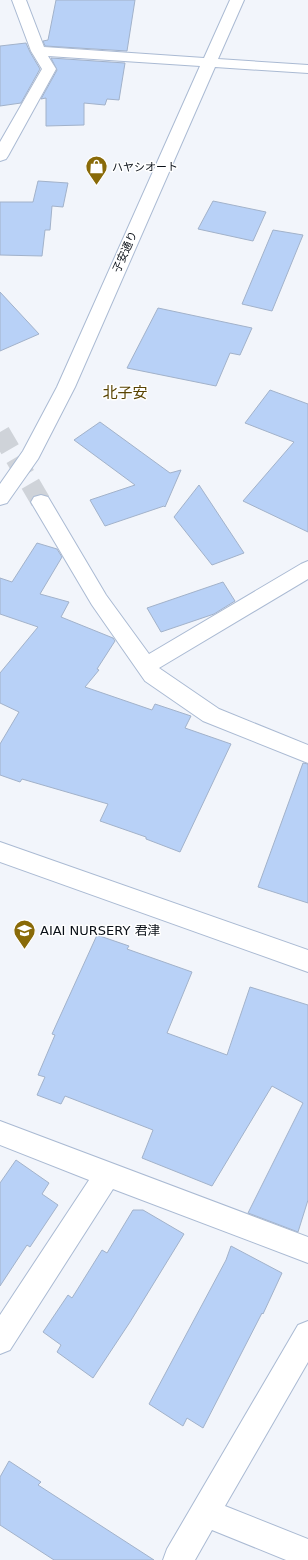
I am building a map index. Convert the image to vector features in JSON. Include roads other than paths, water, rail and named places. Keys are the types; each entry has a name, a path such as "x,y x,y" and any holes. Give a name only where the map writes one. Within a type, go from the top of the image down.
{"street":[{"path":"0,156 49,69 38,51 19,0"},
{"name":"子安通り","path":"0,498 31,454 66,387 237,1"},
{"path":"38,51 308,69"},
{"path":"41,502 99,600 152,675 210,714 308,754"},
{"path":"146,666 308,569"},
{"path":"0,852 308,961"},
{"path":"0,1132 308,1250"},
{"path":"0,1340 108,1174"},
{"path":"178,1560 308,1335"},
{"path":"205,1514 308,1554"}],"tunnel":[{"path":"0,432 41,502"}],"place":[{"name":"ハヤシオート","path":"96,186"},
{"name":"AIAI NURSERY 君津","path":"25,950"}],"district":[{"name":"北子安","path":"125,393"}]}
